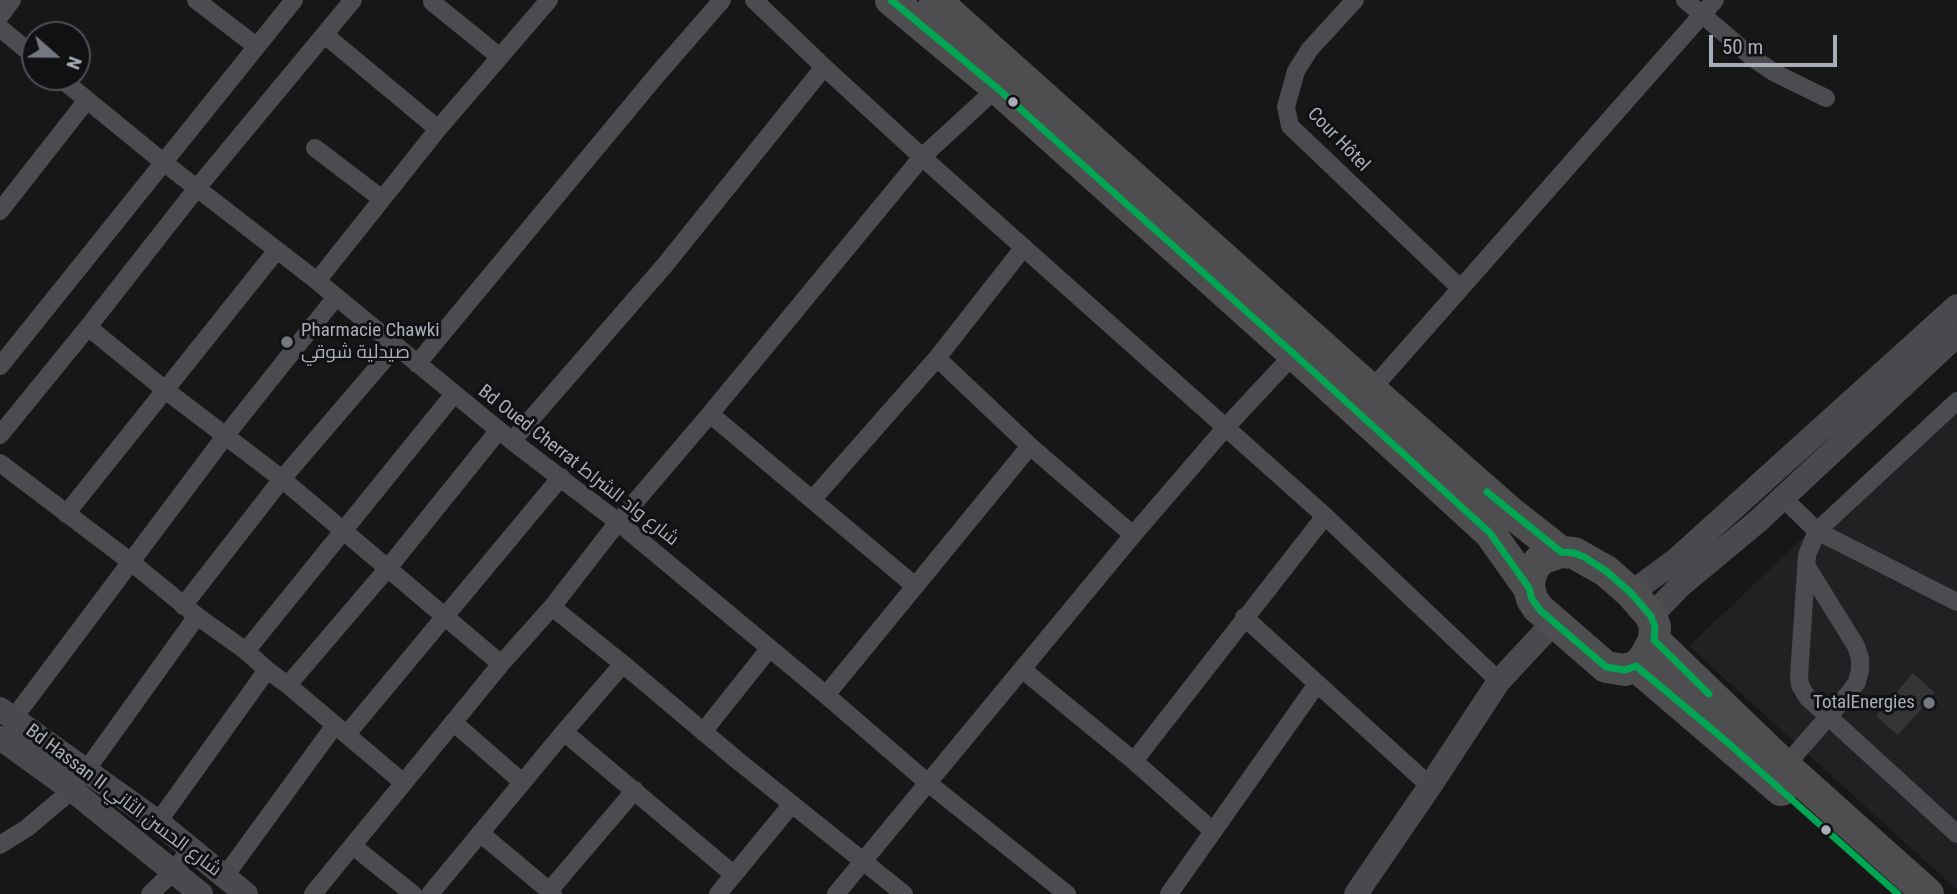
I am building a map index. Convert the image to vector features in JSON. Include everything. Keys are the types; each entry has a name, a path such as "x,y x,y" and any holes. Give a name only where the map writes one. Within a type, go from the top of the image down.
{"highway":[{"path":"891,0 998,88 1490,533 1529,588 1538,608 1606,667 1625,670 1644,659 1645,616"},
{"path":"935,0 1371,390 1510,512 1561,552"},
{"path":"1529,588 1534,567 1541,559 1561,552 1584,557 1606,571 1645,616 1687,673 1785,766 1928,894"},
{"path":"1636,666 1737,751 1898,894"}],"street":[{"path":"0,16 12,0"},
{"path":"196,0 256,46"},
{"path":"0,366 294,0"},
{"path":"0,435 197,188 353,0"},
{"path":"317,281 438,129 549,0"},
{"path":"417,364 722,0"},
{"path":"754,0 922,157 1325,516 1499,681"},
{"name":"Cour Hôtel","path":"1355,0 1310,49 1296,71 1286,107 1290,127 1460,288"},
{"path":"1685,0 1754,59 1775,73 1826,98"},
{"path":"1371,390 1715,0"},
{"path":"432,2 500,57"},
{"path":"0,29 21,46"},
{"path":"325,35 438,129"},
{"path":"288,685 505,435 665,265 824,67"},
{"path":"313,894 500,664 552,607 618,522 922,157 998,88"},
{"name":"Bd Oued Cherrat شارع واد الشراط","path":"77,91 163,162 336,296 505,435 618,522 928,783 1067,894"},
{"path":"0,211 88,100"},
{"path":"315,148 382,200"},
{"path":"812,499 937,358 1024,247"},
{"path":"66,514 277,250"},
{"path":"4,722 336,296"},
{"path":"1645,616 1675,561 1957,306"},
{"path":"88,327 282,480 500,664"},
{"path":"1645,616 1758,522 1957,335"},
{"path":"0,845 27,828 79,780 190,611 282,480 396,346"},
{"path":"836,894 1133,535 1226,427 1294,354"},
{"path":"937,358 1030,446 1133,535"},
{"path":"246,651 454,394"},
{"path":"1957,401 1817,531 1807,555 1799,677 1807,697 1957,834"},
{"path":"710,414 915,586"},
{"path":"826,695 1030,446"},
{"path":"0,463 131,562 190,611 246,651 404,783"},
{"path":"225,876 341,730 443,617 561,477"},
{"path":"1766,479 1817,531 1957,602"},
{"path":"1741,501 1758,522"},
{"path":"1134,761 1325,516"},
{"path":"1785,766 1857,682 1860,670 1856,646 1807,567"},
{"path":"552,607 904,894"},
{"path":"1244,617 1430,786"},
{"path":"1356,894 1499,681 1554,622"},
{"path":"703,732 769,649"},
{"path":"430,894 623,664"},
{"path":"158,822 267,670"},
{"path":"1023,670 1134,761 1213,831"},
{"path":"1169,894 1317,684"},
{"name":"Bd Hassan II شارع الحسن الثاني","path":"4,722 79,780 201,894"},
{"path":"453,722 522,782"},
{"path":"564,732 733,874"},
{"name":"Bd Hassan II شارع الحسن الثاني","path":"79,780 158,822 246,894"},
{"path":"480,833 551,892 635,790"},
{"path":"718,894 792,804"},
{"path":"353,846 413,894"},
{"path":"150,894 174,871 190,849"}],"shaded area":[{"path":"1957,392 1957,890 1689,646"}],"building":[{"path":"1913,673 1935,693 1898,735 1876,716"}],"transit line":[{"path":"891,0 997,88 1490,533 1529,588 1532,599 1541,611 1606,667 1625,670 1636,666 1727,742 1898,894"},
{"path":"1487,492 1561,552 1584,557 1606,571 1631,593 1651,616 1655,627 1654,640 1709,694"}],"place":[{"name":"Pharmacie Chawki صيدلية شوقي","path":"287,342"},
{"name":"TotalEnergies","path":"1929,703"}]}
